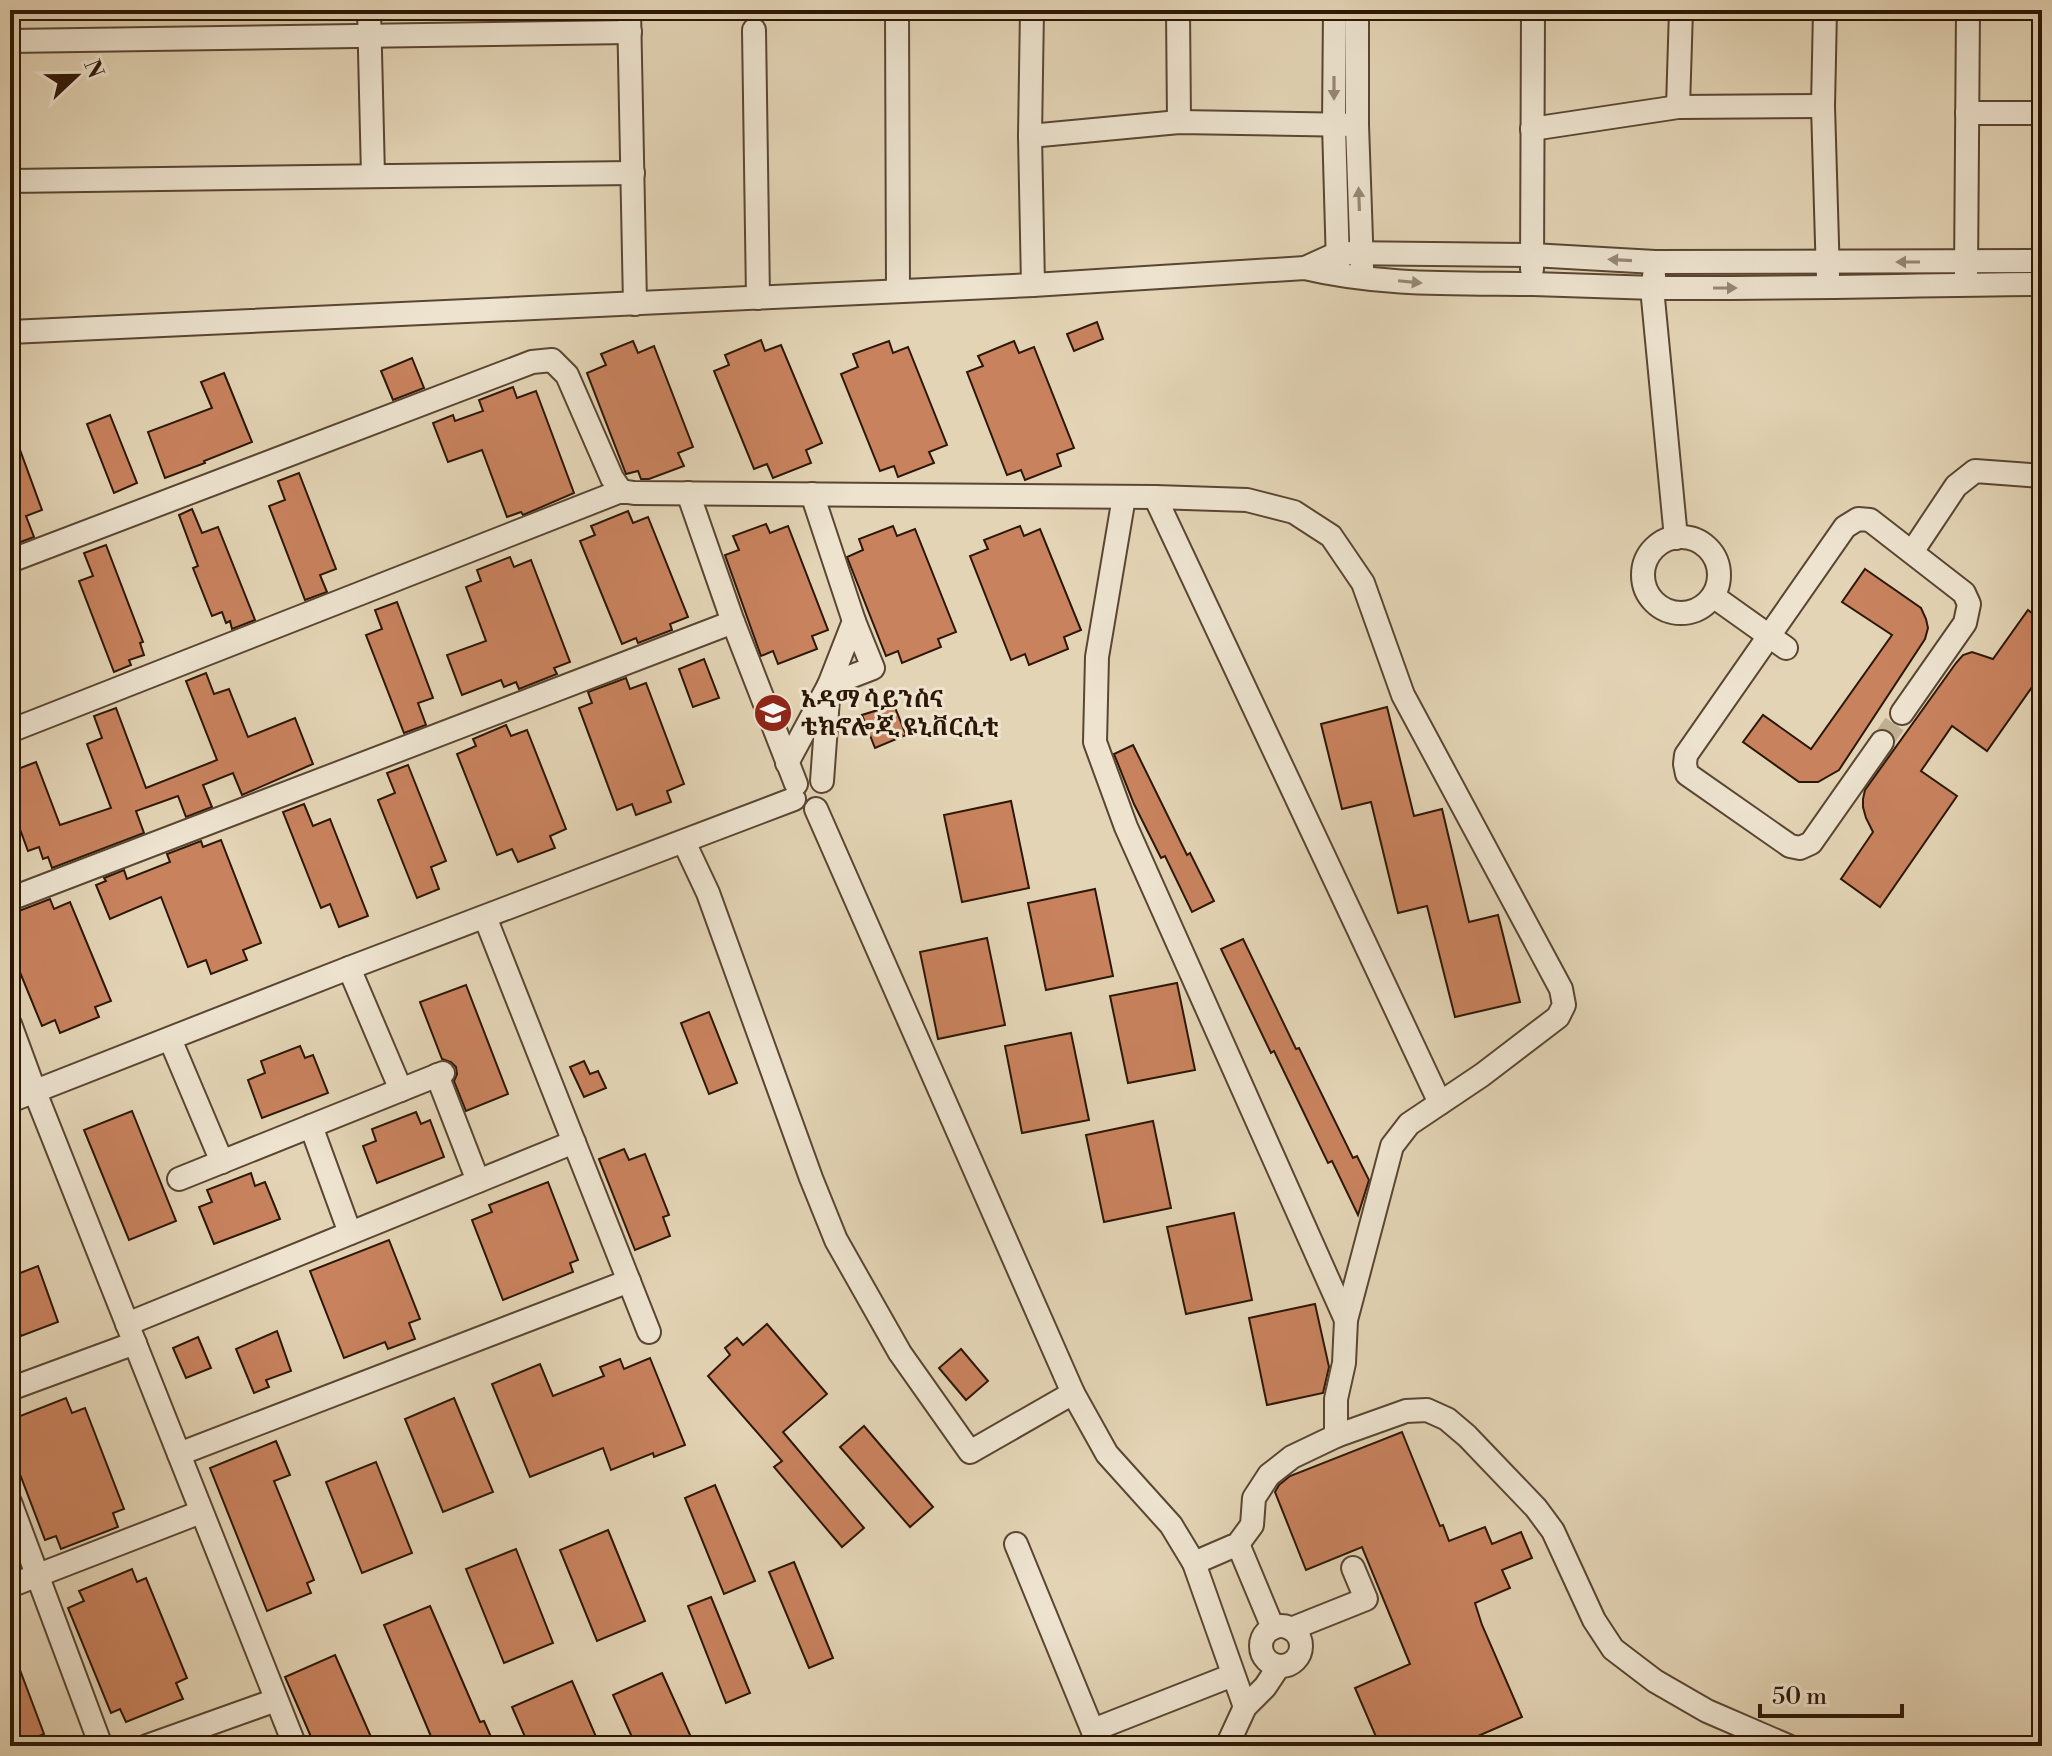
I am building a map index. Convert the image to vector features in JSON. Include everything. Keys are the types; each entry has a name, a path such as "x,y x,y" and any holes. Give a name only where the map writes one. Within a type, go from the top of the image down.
{"street":[{"path":"369,10 373,176"},
{"path":"897,10 898,291"},
{"path":"1032,10 1030,136 1033,285"},
{"path":"1178,10 1179,122"},
{"path":"1335,10 1362,277"},
{"path":"1339,276 1345,125 1357,10"},
{"path":"1532,284 1533,10"},
{"path":"1678,107 1681,10"},
{"path":"1825,10 1823,106 1827,287"},
{"path":"1966,273 1968,10"},
{"path":"10,41 369,36 630,21 635,304"},
{"path":"754,30 758,298"},
{"path":"1532,129 1678,107 1823,106"},
{"path":"1967,113 2042,113"},
{"path":"1030,136 1179,122 1345,125"},
{"path":"10,181 633,173"},
{"path":"1305,268 1338,253 1532,255 1655,262 1828,262 1966,273 2042,284"},
{"path":"10,332 1033,285 1305,268 1339,276 1433,284 1827,287 1966,273 2042,261"},
{"path":"1655,262 1652,288 1676,538"},
{"path":"10,561 532,362 552,360 567,375 612,478 621,491"},
{"path":"1912,552 1956,486 1975,471 2042,476"},
{"path":"10,731 621,491 1155,497 1247,500 1294,512 1331,536 1363,583 1403,695 1561,989 1564,1005 1558,1017 1482,1075 1409,1124 1392,1146 1346,1320 1344,1363 1336,1399 1336,1436"},
{"path":"10,1101 349,968 684,842 792,782 804,777 822,781 826,787 825,800 816,809 803,809 792,782 688,493"},
{"path":"812,494 873,668 829,685"},
{"path":"1124,497 1097,657 1095,742 1126,827 1346,1320"},
{"path":"1155,497 1440,1103"},
{"path":"1882,742 1811,843 1800,848 1790,846 1687,774 1685,764 1686,755 1778,642 1845,527 1858,519 1870,520 1912,552 1964,593 1969,604 1965,623 1902,713"},
{"path":"1676,538 1697,541 1706,547 1718,565 1719,576 1713,596 1706,604 1697,610 1676,613 1656,604 1649,596 1643,575 1645,564 1656,546 1676,538"},
{"path":"1713,596 1778,642"},
{"path":"792,782 854,621"},
{"path":"10,899 733,622"},
{"path":"822,781 829,685"},
{"path":"816,809 1073,1393 1107,1454 1171,1525 1194,1563 1245,1707"},
{"path":"684,842 708,893 836,1240 900,1353 970,1452 1073,1393"},
{"path":"485,917 649,1332"},
{"path":"349,968 401,1090"},
{"path":"10,1024 295,1746"},
{"path":"170,1039 222,1162"},
{"path":"179,1179 440,1074 478,1181"},
{"path":"311,1126 350,1233"},
{"path":"10,1389 350,1233 574,1142"},
{"path":"179,1454 629,1281"},
{"path":"1194,1563 1238,1544 1252,1525 1254,1498 1269,1475 1292,1457 1336,1436 1406,1411 1427,1410 1447,1419 1467,1436 1536,1508 1553,1531 1594,1620 1613,1649 1655,1681 1707,1711 1788,1746"},
{"path":"10,1502 101,1746"},
{"path":"10,1586 201,1512"},
{"path":"1016,1544 1096,1738 1231,1670 1271,1660 1287,1665 1299,1656 1300,1641 1282,1629 1238,1544"},
{"path":"1227,1746 1245,1707 1265,1687 1271,1660 1261,1645 1263,1637 1366,1599 1353,1568"},
{"path":"147,1746 276,1700"}],"building":[{"path":"1097,322 1103,339 1074,351 1067,334"},
{"path":"761,340 765,351 781,345 822,443 806,450 811,463 773,478 767,464 754,469 714,371 729,365 725,355"},
{"path":"633,341 638,353 654,346 693,447 678,453 684,466 649,479 641,479 638,471 626,474 587,373 606,365 601,354"},
{"path":"889,341 893,353 908,347 947,445 929,452 934,463 898,477 894,466 880,471 841,374 858,367 853,354"},
{"path":"1014,341 1019,353 1034,347 1074,448 1057,454 1061,466 1025,480 1021,470 1007,475 967,372 983,366 978,356"},
{"path":"412,358 424,388 393,400 381,371"},
{"path":"224,373 252,442 165,478 148,432 212,408 201,382"},
{"path":"513,387 517,398 536,391 574,493 523,515 521,512 507,517 482,450 448,462 433,423 453,415 455,421 483,411 479,400"},
{"path":"110,415 137,483 114,493 87,424"},
{"path":"10,428 42,510 26,516 34,537 10,546"},
{"path":"299,473 336,569 320,575 327,592 305,600 269,506 285,500 278,481"},
{"path":"192,509 202,533 218,527 255,620 232,629 222,612 212,616 193,568 198,566 179,515"},
{"path":"628,511 633,523 648,517 688,617 670,624 672,630 638,643 636,638 622,644 580,541 595,535 591,526"},
{"path":"766,524 770,533 788,526 828,630 812,636 817,649 778,664 773,651 761,656 725,555 739,550 733,536"},
{"path":"893,526 897,536 915,529 956,632 938,639 941,647 902,663 898,651 886,656 847,557 863,550 859,539"},
{"path":"1020,526 1024,536 1040,529 1081,630 1064,637 1068,649 1029,665 1025,654 1011,660 970,556 988,549 984,540"},
{"path":"106,545 143,642 140,643 144,655 129,660 131,665 114,672 79,581 93,576 84,553"},
{"path":"510,557 514,567 531,560 570,662 554,668 557,674 519,689 516,682 504,687 501,680 462,695 447,655 486,641 466,587 481,581 477,570"},
{"path":"1865,569 1921,608 1928,628 1925,639 1839,770 1818,782 1799,782 1743,742 1763,715 1811,749 1892,635 1842,602"},
{"path":"397,602 433,698 418,703 426,725 404,733 366,635 382,629 375,610"},
{"path":"2028,610 2042,621 2042,673 1987,751 1952,726 1921,771 1957,796 1880,907 1841,879 1873,832 1863,807 1865,790 1963,655 1972,652 1993,659"},
{"path":"704,659 719,698 693,707 679,669"},
{"path":"206,673 214,694 229,689 248,737 295,718 313,764 242,795 233,773 203,785 212,807 186,817 178,796 136,811 144,833 52,868 48,857 43,859 39,847 28,851 10,802 10,772 36,762 60,825 111,808 87,744 102,738 94,716 116,708 146,788 217,760 186,681"},
{"path":"626,678 630,689 646,683 684,784 667,791 671,802 636,815 632,804 617,810 579,708 592,703 588,692"},
{"path":"894,705 906,735 875,748 862,715"},
{"path":"1387,707 1414,816 1442,809 1469,922 1498,915 1520,1002 1455,1017 1427,906 1398,913 1371,802 1342,809 1321,724"},
{"path":"506,725 511,736 527,730 566,829 550,836 555,848 518,862 512,849 497,855 457,754 476,746 473,739"},
{"path":"1133,745 1187,855 1190,853 1214,901 1192,912 1165,856 1161,858 1134,804 1114,754"},
{"path":"408,765 446,861 431,867 439,889 417,898 378,800 395,793 387,773"},
{"path":"1011,801 1029,888 962,902 944,815"},
{"path":"304,804 313,826 330,819 368,916 339,927 330,904 321,908 283,812"},
{"path":"221,840 261,943 243,950 247,960 211,974 206,960 188,967 161,897 110,919 96,885 106,881 104,878 124,870 127,879 170,862 167,854 201,841 203,847"},
{"path":"1095,889 1113,976 1046,990 1028,903"},
{"path":"50,899 54,909 70,902 111,1001 95,1007 99,1017 60,1033 55,1020 42,1026 10,948 10,921 18,917 16,912"},
{"path":"987,938 1005,1025 938,1039 920,952"},
{"path":"1243,939 1296,1049 1299,1048 1353,1158 1357,1156 1369,1180 1358,1215 1332,1161 1328,1163 1274,1051 1271,1053 1221,949"},
{"path":"1177,983 1195,1070 1128,1083 1110,996"},
{"path":"466,985 508,1094 466,1111 454,1081 456,1067 442,1059 420,1002"},
{"path":"709,1012 737,1083 709,1094 681,1023"},
{"path":"1071,1033 1089,1120 1022,1133 1005,1046"},
{"path":"300,1046 305,1058 313,1055 328,1093 262,1118 248,1080 265,1073 261,1061"},
{"path":"584,1061 590,1074 598,1071 606,1088 584,1097 570,1067"},
{"path":"132,1111 176,1221 129,1240 84,1130"},
{"path":"416,1112 421,1124 430,1120 444,1157 377,1183 363,1146 376,1141 372,1129"},
{"path":"1153,1121 1171,1208 1104,1222 1086,1135"},
{"path":"624,1149 629,1160 645,1154 669,1215 663,1217 670,1236 635,1250 599,1159"},
{"path":"251,1173 255,1186 265,1182 280,1219 214,1244 199,1207 212,1202 207,1190"},
{"path":"548,1182 578,1260 570,1263 573,1272 503,1300 472,1220 492,1212 489,1205"},
{"path":"1234,1213 1252,1300 1186,1314 1167,1227"},
{"path":"389,1240 420,1319 409,1323 415,1339 388,1349 385,1342 344,1358 310,1271"},
{"path":"38,1266 58,1322 21,1336 16,1321 10,1324 10,1277"},
{"path":"1315,1304 1329,1367 1323,1393 1267,1405 1249,1318"},
{"path":"767,1324 827,1394 783,1432 864,1528 842,1547 774,1467 782,1461 708,1376 730,1355 725,1348 737,1338 743,1345"},
{"path":"277,1331 291,1371 266,1380 269,1387 254,1393 236,1349"},
{"path":"198,1337 211,1368 186,1378 173,1348"},
{"path":"961,1349 988,1381 966,1400 939,1368"},
{"path":"650,1358 685,1445 654,1457 653,1453 611,1470 603,1448 530,1477 492,1384 540,1364 553,1396 604,1376 600,1367 620,1359 624,1369"},
{"path":"66,1398 72,1413 85,1408 124,1509 113,1513 118,1527 61,1549 56,1536 45,1540 10,1448 10,1434 19,1431 15,1418"},
{"path":"454,1398 493,1492 443,1512 405,1419"},
{"path":"864,1426 933,1507 910,1527 840,1447"},
{"path":"1402,1432 1449,1541 1485,1527 1492,1544 1521,1532 1532,1558 1502,1570 1510,1588 1475,1603 1522,1717 1455,1746 1380,1746 1355,1688 1410,1664 1362,1547 1306,1570 1275,1492 1290,1476"},
{"path":"276,1441 290,1475 274,1481 314,1580 307,1583 311,1593 267,1611 210,1468"},
{"path":"376,1462 412,1553 362,1573 326,1482"},
{"path":"715,1485 755,1581 724,1594 685,1498"},
{"path":"608,1530 645,1621 597,1641 560,1550"},
{"path":"516,1549 553,1643 504,1663 466,1569"},
{"path":"794,1562 833,1658 809,1668 769,1572"},
{"path":"132,1569 137,1582 146,1578 187,1678 176,1683 183,1699 126,1722 120,1709 111,1713 68,1608 84,1601 79,1591"},
{"path":"711,1597 750,1693 726,1703 688,1606"},
{"path":"430,1606 480,1722 484,1721 495,1746 435,1746 384,1625"},
{"path":"11,1646 44,1734 34,1738 37,1746 10,1746"},
{"path":"335,1655 375,1746 315,1746 285,1677"},
{"path":"662,1673 695,1746 636,1746 613,1695"},
{"path":"572,1681 600,1746 529,1746 512,1707"}],"tunnel":[{"path":"1882,742 1902,713"}],"place":[{"name":"አዳማ ሳይንስና ቴክኖሎጂ ዩኒቨርሲቲ","path":"773,713"}]}
